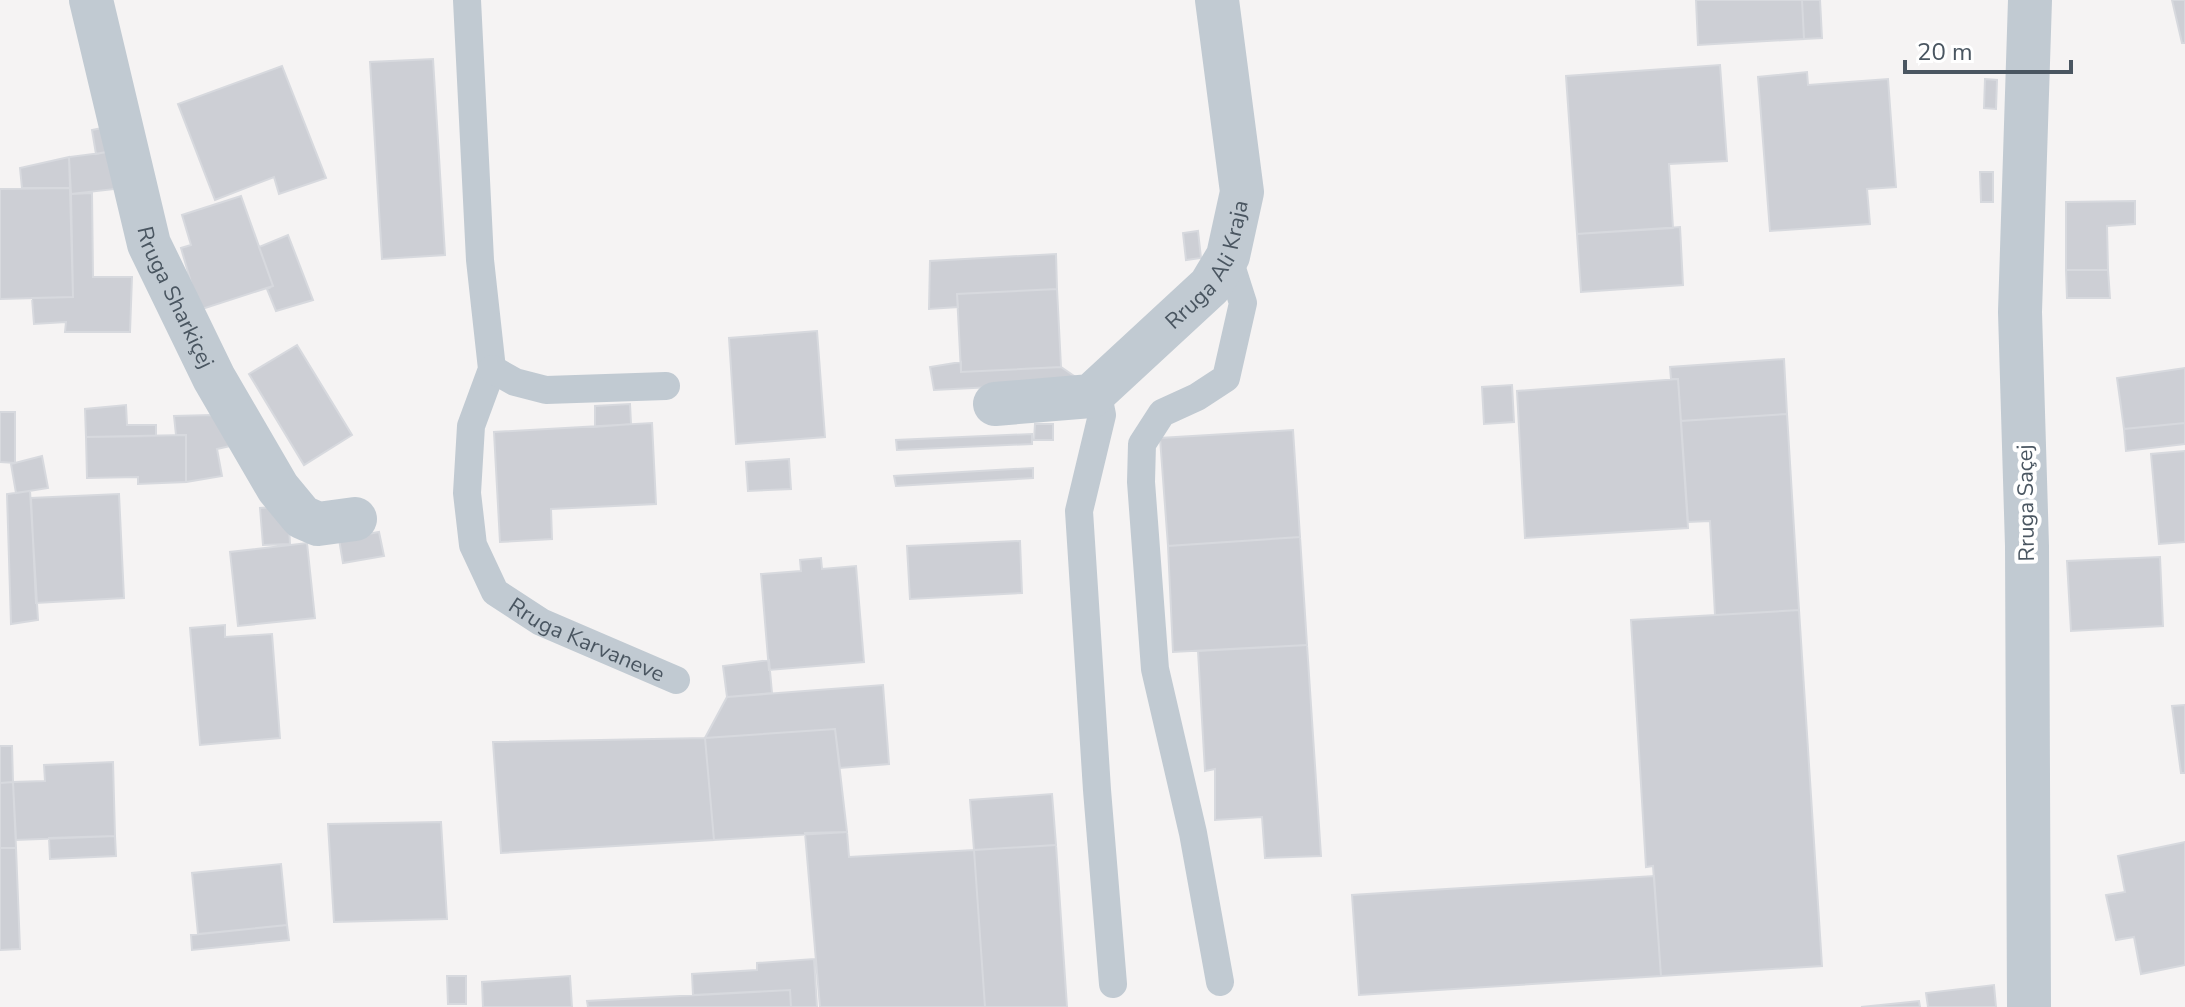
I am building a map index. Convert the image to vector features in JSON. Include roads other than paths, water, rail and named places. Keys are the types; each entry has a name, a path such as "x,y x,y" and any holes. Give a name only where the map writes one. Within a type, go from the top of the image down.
{"street":[{"name":"Rruga Sharkiçej","path":"91,0 149,244 214,378 278,488 302,517 318,524 355,519"},
{"name":"Rruga Ali Kraja","path":"995,404 1091,396 1210,286 1228,256 1242,192 1217,0"},
{"name":"Rruga Saçej","path":"2029,1007 2027,546 2020,312 2030,0"}],"lane":[{"name":"Rruga Karvaneve","path":"467,0 480,260 492,369 471,426 467,493 473,545 495,592 541,622 676,680"},
{"path":"1220,982 1193,833 1155,669 1141,456 1142,444 1162,413 1197,397 1226,378 1243,303 1228,256"},
{"path":"492,369 515,382 546,390 666,386"},
{"path":"1097,390 1102,415 1079,511 1113,984"}]}
